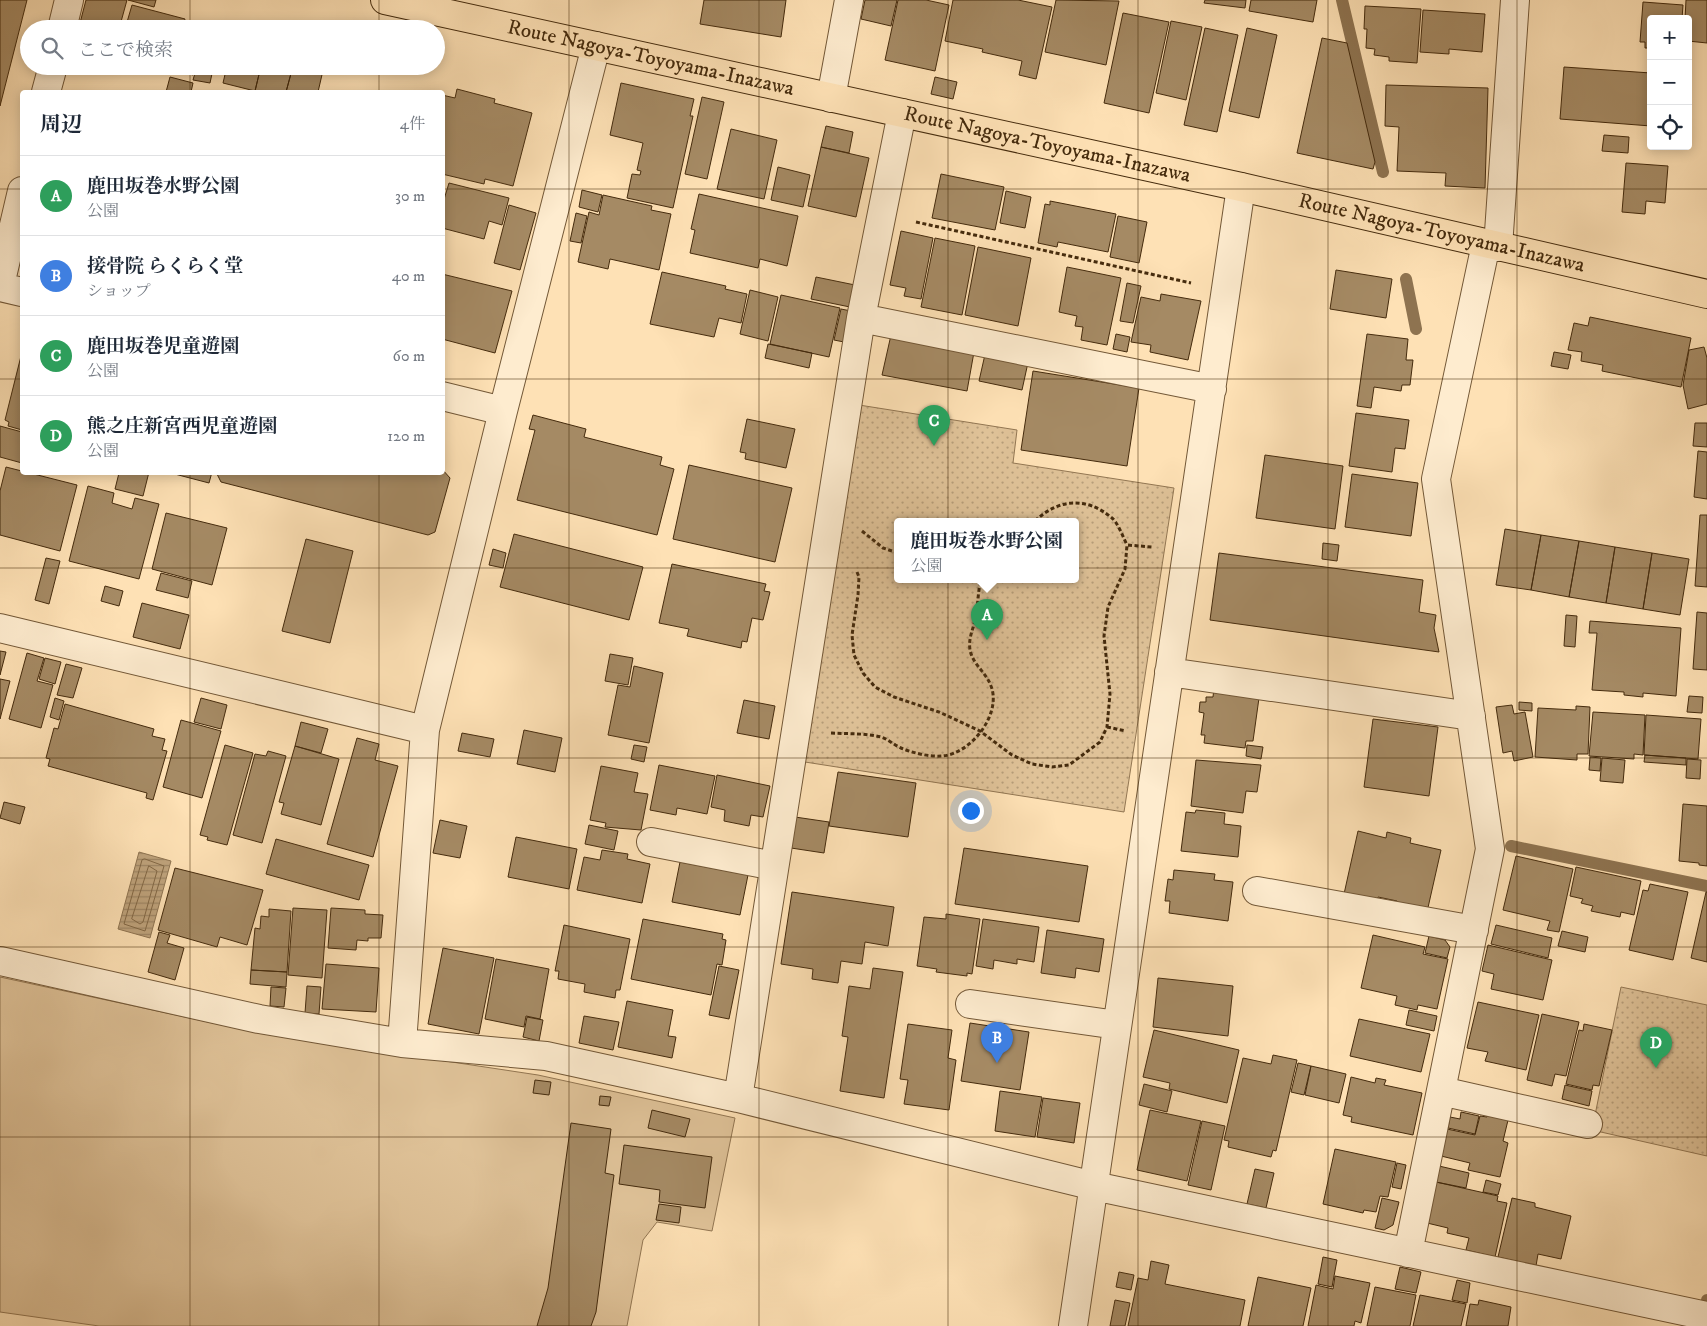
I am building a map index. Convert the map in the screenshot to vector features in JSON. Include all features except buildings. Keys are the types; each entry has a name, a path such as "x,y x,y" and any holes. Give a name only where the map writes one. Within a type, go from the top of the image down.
{"main road":[{"name":"Route Nagoya-Toyoyama-Inazawa","path":"385,0 1241,188 1707,294"}],"street":[{"path":"64,20 69,0"},
{"path":"831,98 848,0"},
{"path":"1408,1253 1490,849 1436,480 1492,245 1516,0"},
{"path":"402,1043 425,730 503,411 596,46"},
{"path":"47,90 51,75"},
{"path":"738,1098 861,318 902,113"},
{"path":"1073,1326 1241,188"},
{"path":"20,200 0,286 20,291"},
{"path":"861,318 1212,389"},
{"path":"445,397 503,411"},
{"path":"0,628 425,730"},
{"path":"1169,672 1471,716"},
{"path":"651,842 774,866"},
{"path":"1256,891 1474,930"},
{"path":"0,961 258,1019 402,1043 546,1056 738,1098 1094,1186 1707,1316"},
{"path":"970,1004 1117,1025"},
{"path":"1441,1091 1588,1124"}],"path":[{"path":"882,214 1226,291"},
{"path":"857,570 859,577 858,595 852,634 854,655 863,672 875,687 894,697 939,712 980,731 1012,755 1032,764 1052,767 1069,765 1100,742 1107,727 1110,694 1104,643 1108,607 1125,569 1127,545 1113,519 1094,507 1071,502 1059,504 1038,518"},
{"path":"1127,545 1188,550"},
{"path":"796,731 863,734 883,738 916,753 942,756 960,748 980,731 992,710 991,686 973,660 970,648 970,634 975,619 980,583"}],"shaded area":[{"path":"859,405 1017,430 1013,463 1174,488 1124,812 805,762"},
{"path":"0,977 259,1033 538,1075 735,1118 712,1231 657,1222 643,1240 627,1326 99,1326 0,1312"},
{"path":"1621,987 1707,1005 1707,1156 1592,1130"}],"water":[{"path":"139,852 171,861 150,938 118,929"}],"waterway":[{"path":"1342,0 1383,172"},
{"path":"1406,279 1416,329"},
{"path":"1511,846 1707,886"}],"place":[{"name":"鹿田坂巻児童遊園","path":"934,446"},
{"name":"鹿田坂巻水野公園","path":"987,640"},
{"name":"接骨院 らくらく堂","path":"997,1063"},
{"name":"熊之庄新宮西児童遊園","path":"1656,1068"}]}
